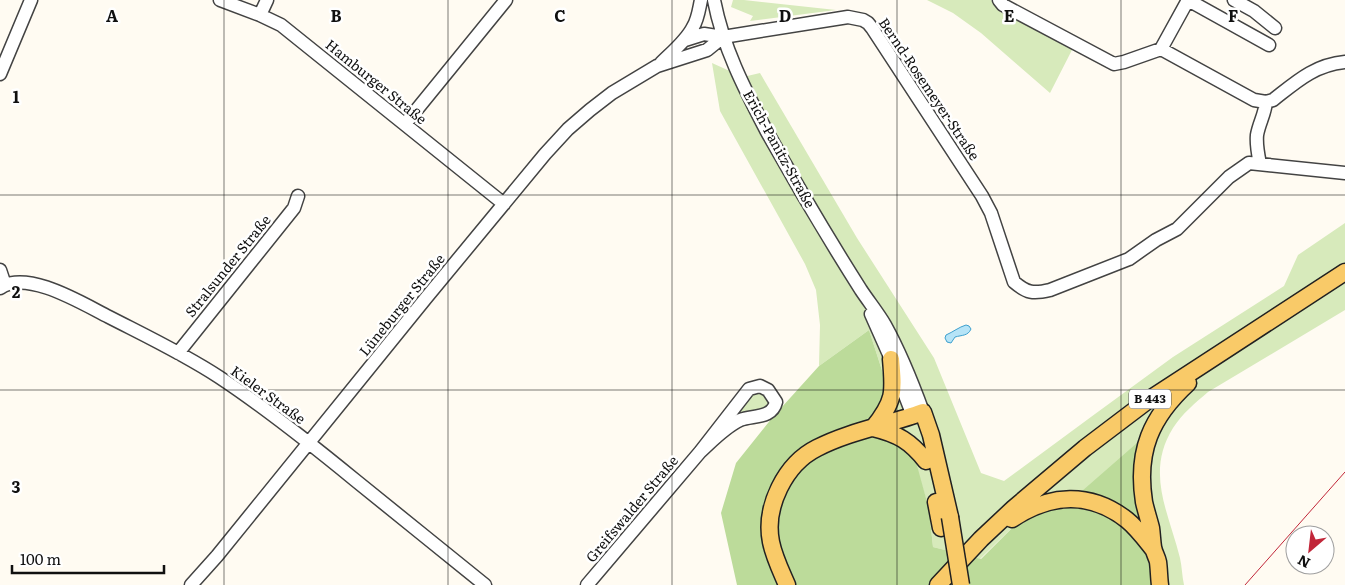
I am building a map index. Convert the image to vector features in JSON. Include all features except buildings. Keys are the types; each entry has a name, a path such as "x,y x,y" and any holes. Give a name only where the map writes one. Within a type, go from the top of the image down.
{"main road":[{"name":"B 443","path":"938,585 981,539 1014,508 1085,448 1147,401 1345,272"},
{"path":"1160,585 1158,562 1153,549 1151,528 1142,485 1142,469 1149,438 1159,417 1174,396 1219,354"},
{"path":"873,428 885,413 891,400 894,386 891,359"},
{"path":"787,582 775,559 770,540 770,524 772,507 779,488 788,472 816,448 844,437 918,414"},
{"name":"Erich-Panitz-Straße","path":"918,414 920,436 926,461 946,522 962,585"},
{"name":"Erich-Panitz-Straße","path":"918,414 931,435 946,522 951,585"},
{"path":"873,428 891,432 904,439 926,461"},
{"path":"981,539 1037,505 1055,500 1074,499 1093,502 1113,510 1129,521 1153,549"},
{"path":"929,585 955,567"}],"street":[{"path":"0,74 31,0"},
{"name":"Hamburger Straße","path":"220,0 281,25 504,204"},
{"path":"260,15 267,0"},
{"path":"405,124 506,0"},
{"name":"Lüneburger Straße","path":"191,585 217,556 545,154 568,129 590,110 612,93 657,66 685,40 693,28 701,0"},
{"name":"Erich-Panitz-Straße","path":"714,0 723,37 749,98 786,165 888,332 912,384 918,414"},
{"path":"999,0 1003,5 1114,64 1161,49 1188,0 1269,45"},
{"path":"1234,0 1275,28"},
{"name":"Bernd-Rosemeyer-Straße","path":"723,37 848,17 857,18 868,23 982,196 991,213 1014,282 1029,292 1038,293 1050,290 1129,259 1176,229 1236,172 1249,163 1263,164"},
{"path":"685,40 704,34 723,37"},
{"name":"Lüneburger Straße","path":"657,66 707,50 723,37"},
{"path":"1161,49 1254,100 1266,102 1273,100 1309,73 1324,66 1345,62"},
{"path":"1266,102 1265,112 1257,133 1256,144 1263,164 1345,173"},
{"name":"Stralsunder Straße","path":"178,353 294,208 298,196"},
{"path":"0,270 3,286"},
{"name":"Kieler Straße","path":"3,286 17,282 35,284 70,297 178,353 219,377 309,443 485,585"},
{"name":"Erich-Panitz-Straße","path":"862,291 877,330 918,414"},
{"name":"Greifswalder Straße","path":"587,585 700,452 749,389 760,386 768,390 776,402 775,408 771,412 741,420 730,426 700,452"}],"green space":[{"path":"733,0 836,10 750,21 753,16 731,7"},
{"path":"927,0 991,0 999,10 1073,48 1050,93 981,33 953,13"},
{"path":"712,63 743,77 760,73 857,238 934,358 981,473 1004,481 1173,357 1284,286 1298,255 1345,223 1345,310 1208,392 1180,418 1165,445 1160,477 1162,493 1180,558 1184,585 1152,585 1137,484 1025,515 980,559 933,547 929,509 903,422 888,389 869,330 819,366 820,325 816,290 805,264 720,111"},
{"path":"869,330 888,389 903,422 913,451 929,509 933,547 981,559 1025,515 1066,505 1145,436 1137,484 1152,585 737,585 721,513 736,463 772,418 819,366"},
{"path":"760,386 775,408 732,419 734,409"}],"water":[{"path":"966,325 971,329 968,333 955,337 951,343 947,342 946,335"}],"tram line":[{"path":"1245,585 1345,472"}]}
